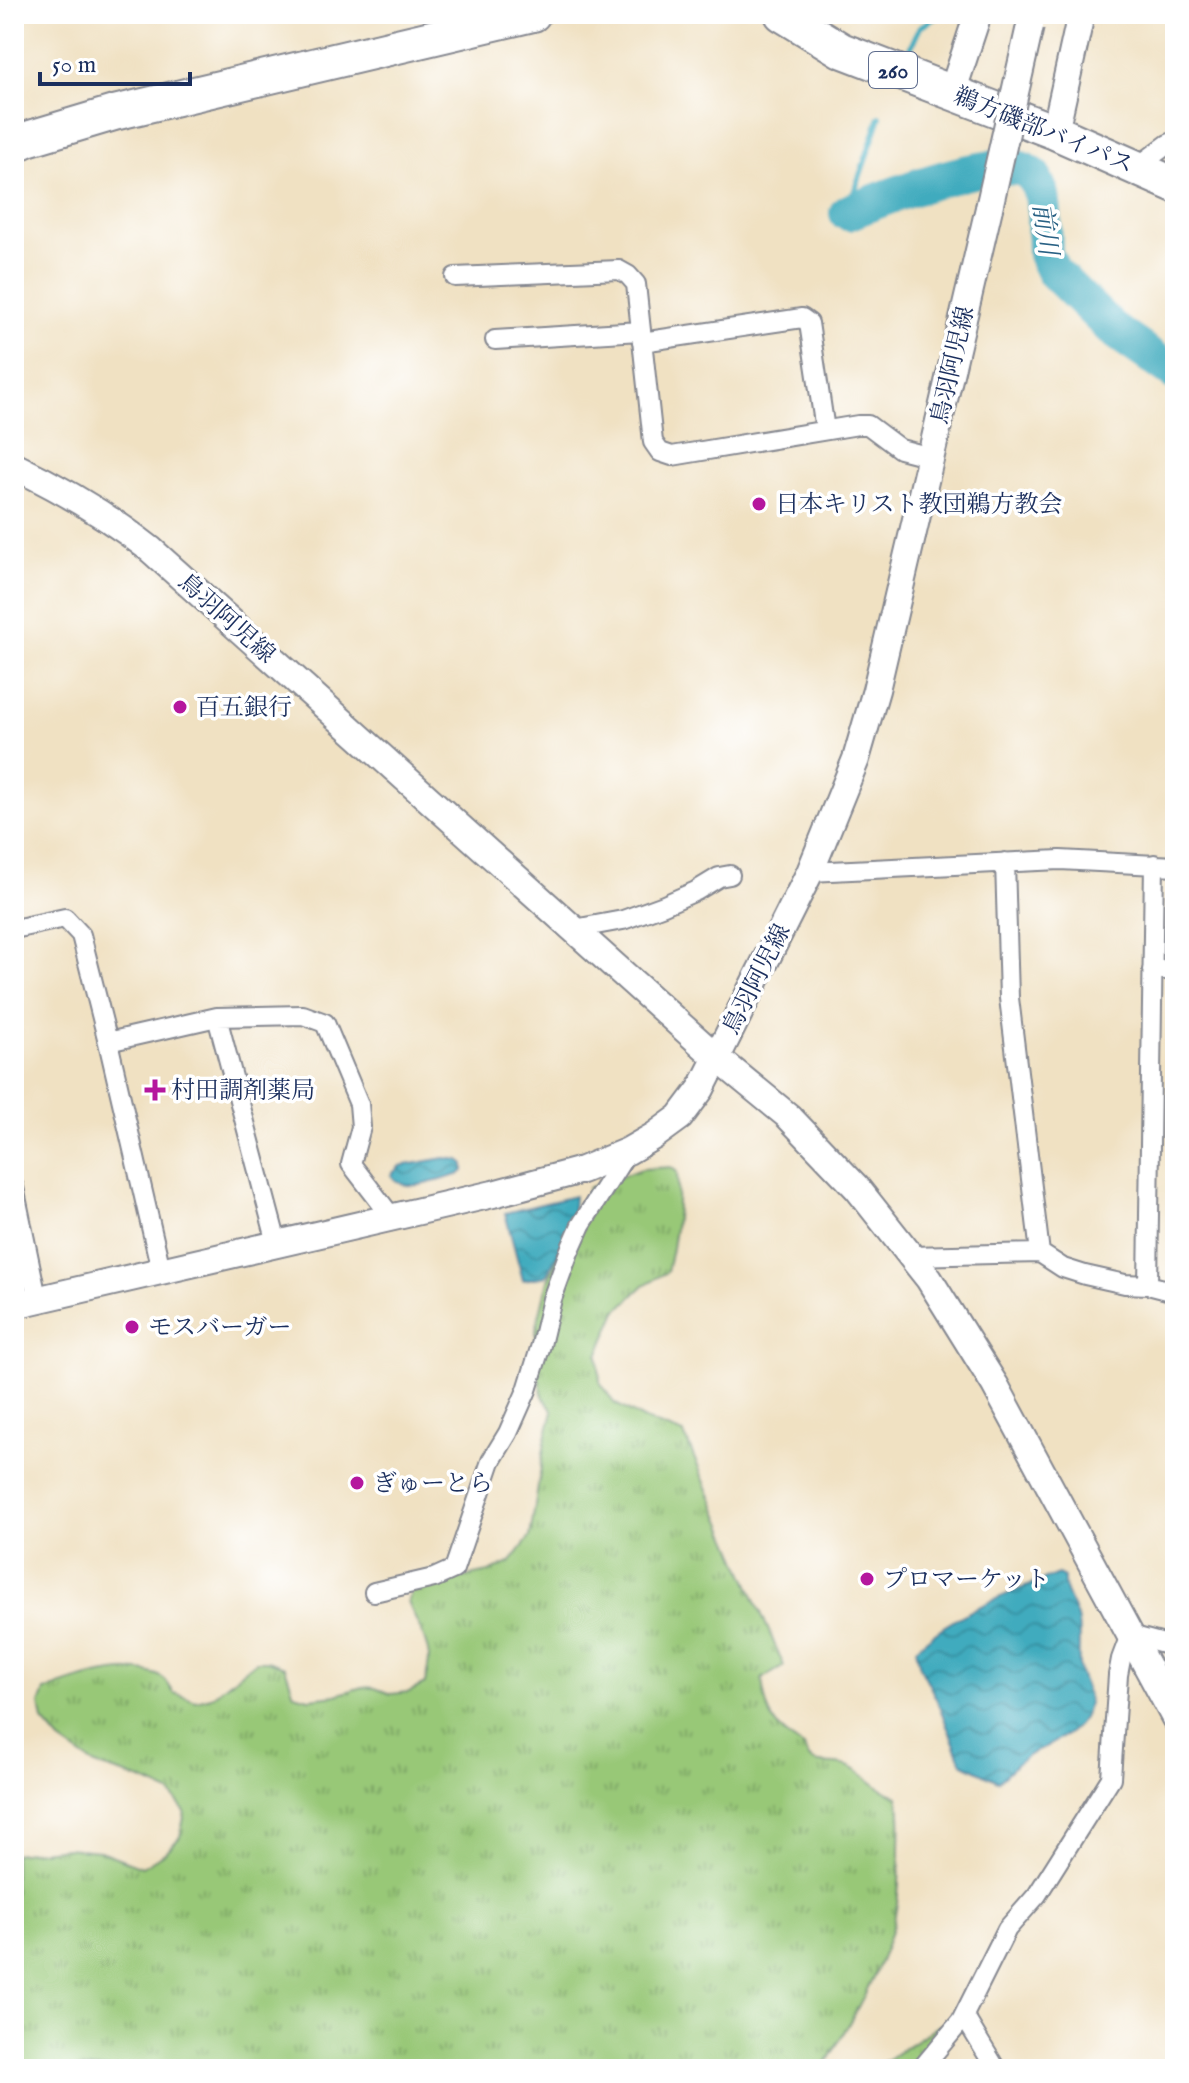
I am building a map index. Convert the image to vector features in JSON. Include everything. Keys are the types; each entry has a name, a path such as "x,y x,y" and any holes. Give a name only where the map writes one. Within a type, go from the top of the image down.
{"highway":[{"path":"14,145 114,113 533,14"},
{"name":"鵜方磯部バイパス","path":"782,14 841,50 1055,132 1175,185"}],"main road":[{"path":"952,93 978,14"},
{"path":"1055,132 1081,14"},
{"name":"鳥羽阿児線","path":"14,466 117,523 150,549 716,1057 810,872 860,745 931,457 1031,20"},
{"path":"26,1302 493,1194 582,1170 628,1151 680,1117 701,1089 716,1057 788,1116 857,1188 929,1279 995,1385 1175,1718"}],"street":[{"path":"1137,167 1175,141"},
{"path":"455,277 619,270 628,275 636,284 653,442 660,452 672,456 868,425 900,449 931,457"},
{"path":"495,340 641,337 802,318 809,323 825,430"},
{"path":"810,872 1060,860 1175,866"},
{"path":"1005,862 1009,998 1040,1253"},
{"path":"1148,1285 1154,864"},
{"path":"574,929 623,920 696,891 719,877 730,875"},
{"path":"14,929 65,918 81,935 161,1270"},
{"path":"1152,970 1175,970"},
{"path":"108,1042 217,1017 303,1015 325,1023 359,1104 361,1127 351,1164 391,1216"},
{"path":"217,1017 277,1243"},
{"path":"374,1592 434,1578 454,1569 491,1461 508,1433 527,1390 552,1299 569,1252 581,1225 628,1151"},
{"path":"14,1187 26,1302"},
{"path":"910,1256 1040,1253 1063,1268 1085,1275 1175,1292"},
{"path":"921,2069 964,2016 1007,1929 1037,1895 1111,1778 1118,1675 1130,1635 1175,1647"},
{"path":"964,2016 996,2069"}],"green space":[{"path":"671,1167 677,1172 677,1197 667,1272 644,1285 617,1311 598,1355 600,1382 614,1403 645,1420 684,1434 784,1666 762,1679 769,1711 778,1727 804,1747 815,1762 852,1768 898,1797 899,1882 891,1931 870,1984 823,2069 14,2069 14,1854 67,1848 100,1851 142,1867 166,1852 180,1837 185,1812 170,1793 95,1765 60,1741 43,1721 40,1704 45,1691 101,1674 131,1671 157,1675 167,1682 174,1693 196,1701 211,1697 256,1661 285,1667 294,1694 310,1698 336,1695 362,1687 391,1694 409,1692 425,1684 428,1650 408,1602 413,1588 489,1572 510,1563 530,1537 553,1411 543,1397 538,1373 536,1329 548,1280 572,1224 586,1214 588,1188 642,1169"},
{"path":"939,2025 942,2027 929,2050 910,2069 873,2069"}],"water":[{"path":"445,1158 459,1160 464,1164 464,1171 413,1185 397,1181 391,1175 400,1166"},
{"path":"574,1196 572,1224 546,1276 523,1280 505,1213"},
{"path":"1058,1574 1064,1577 1065,1589 1078,1623 1079,1671 1088,1697 1085,1713 1073,1730 1022,1759 998,1781 962,1763 920,1667 916,1648 966,1614"}],"waterway":[{"path":"908,53 920,27 941,14"},
{"path":"847,213 880,117"},
{"name":"前川","path":"847,213 955,175 999,168 1025,170 1033,175 1042,195 1045,254 1053,271 1112,329 1175,373"}],"place":[{"name":"日本キリスト教団鵜方教会","path":"759,504"},
{"name":"百五銀行","path":"180,707"},
{"name":"村田調剤薬局","path":"155,1090"},
{"name":"モスバーガー","path":"132,1327"},
{"name":"ぎゅーとら","path":"357,1483"},
{"name":"プロマーケット","path":"867,1579"}]}
